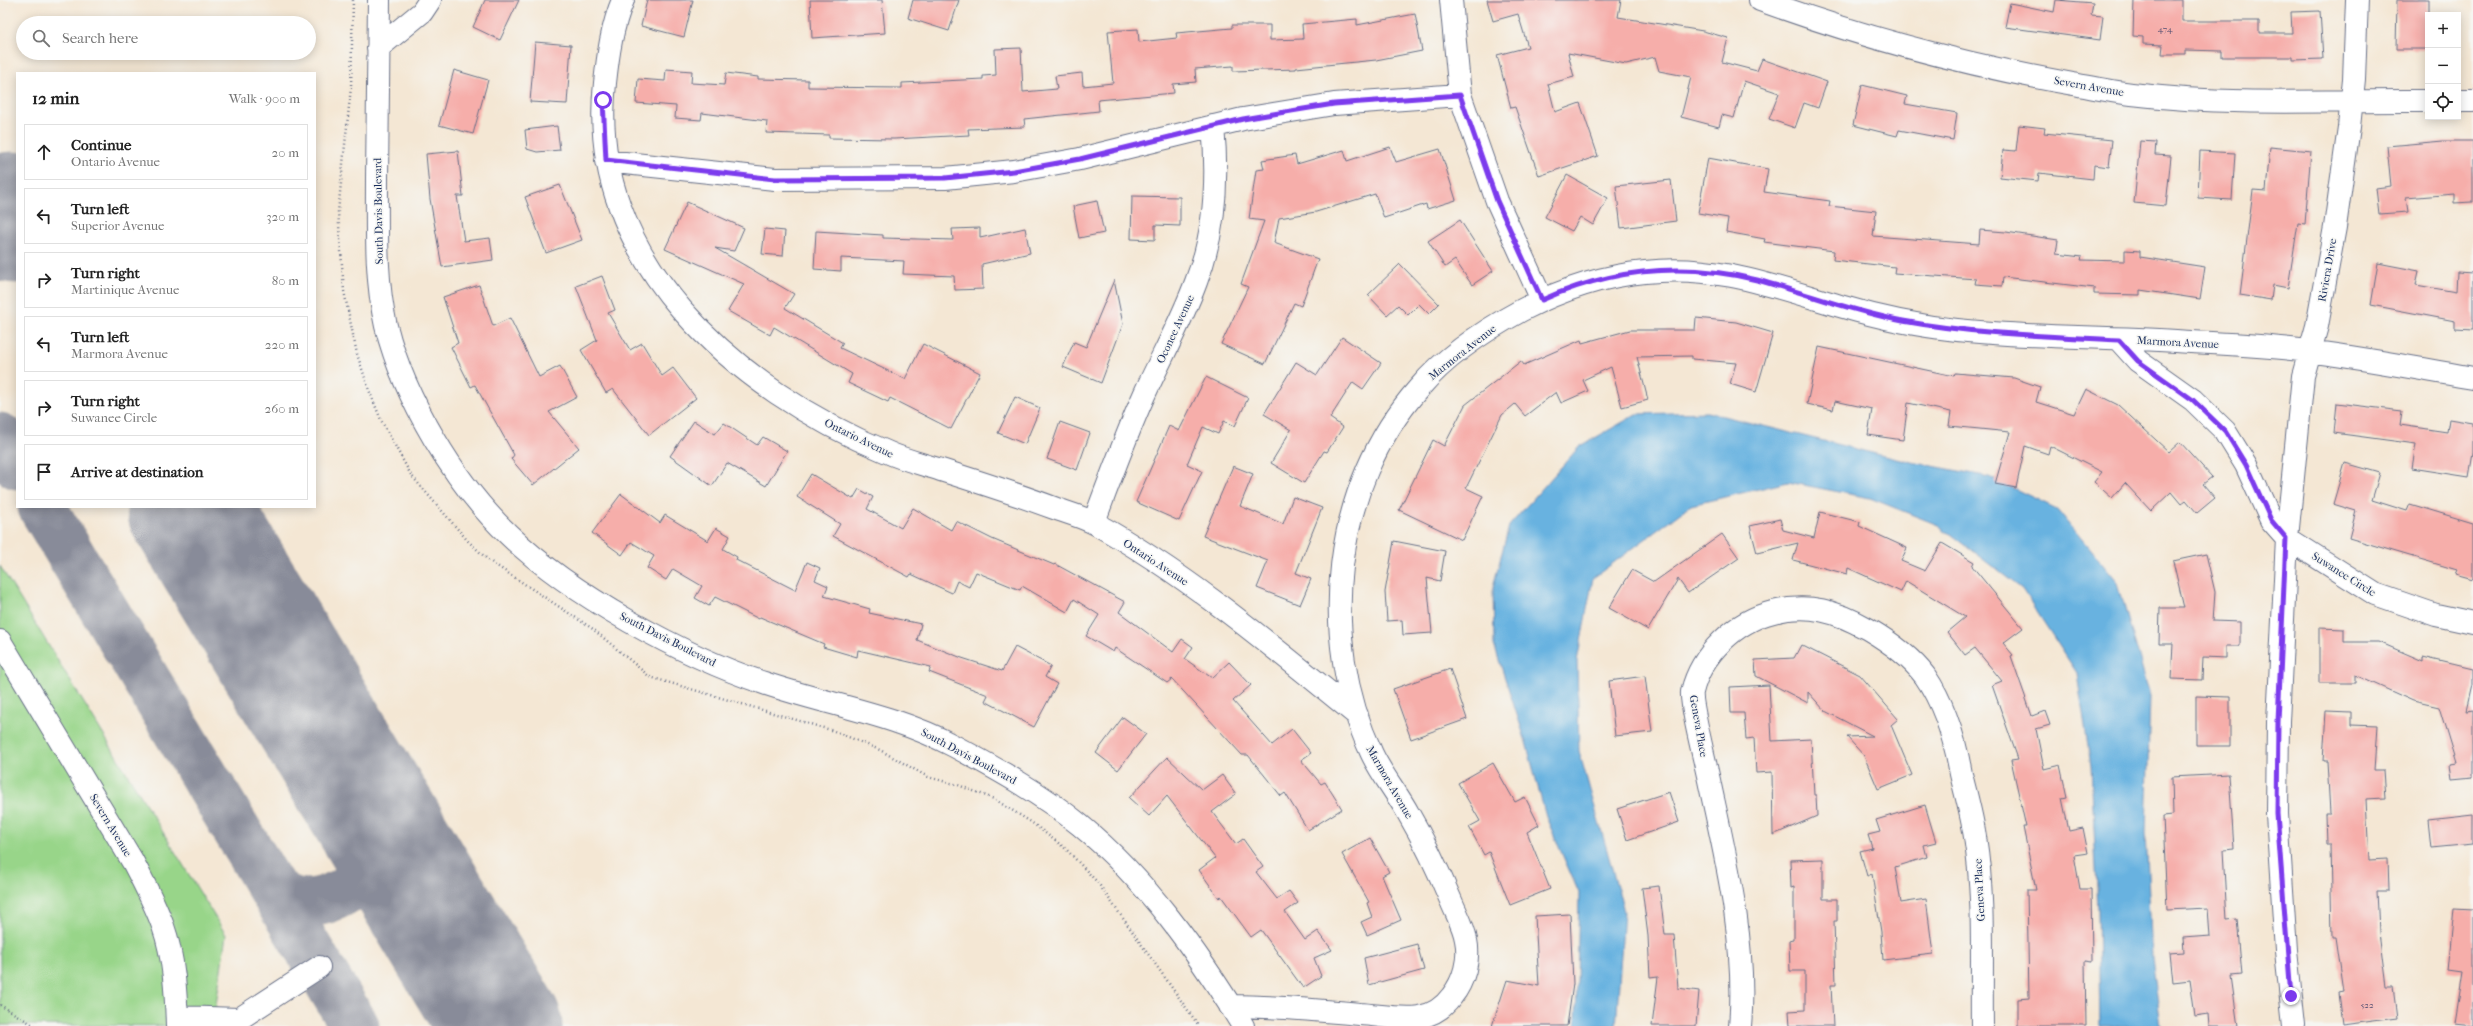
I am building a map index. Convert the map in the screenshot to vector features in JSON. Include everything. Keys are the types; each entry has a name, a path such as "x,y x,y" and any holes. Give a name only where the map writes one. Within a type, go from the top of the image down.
{"street":[{"name":"South Davis Boulevard","path":"379,0 377,253 386,325 410,391 438,444 469,489 508,534 553,573 617,613 674,644 763,683 888,718 920,730 1018,783 1079,825 1129,872 1192,947 1243,1026"},
{"path":"378,48 422,12 430,0"},
{"name":"Ontario Avenue","path":"623,0 614,26 603,100 606,160 621,212 630,234 655,279 670,299 694,324 768,386 827,423 890,454 1016,493 1094,522 1222,605 1357,715"},
{"path":"1451,0 1460,95 1497,201 1542,300"},
{"name":"Severn Avenue","path":"1760,0 1811,18 1923,52 2032,77 2133,94 2248,102 2352,100 2425,101"},
{"name":"Riviera Drive","path":"2286,538 2303,376 2312,351 2335,227 2352,100 2357,0"},
{"path":"606,160 775,179 945,178 1014,171 1080,159 1243,119 1334,104 1460,95"},
{"path":"2461,101 2473,102"},
{"name":"Oconee Avenue","path":"1094,522 1132,424 1197,281 1208,241 1213,200 1216,161 1213,126"},
{"name":"Marmora Avenue","path":"1230,1006 1263,1006 1414,1018 1438,1010 1451,998 1461,982 1467,965 1468,953 1463,930 1433,858 1372,754 1357,715 1344,665 1340,637 1340,582 1348,527 1375,453 1402,408 1430,376 1485,332 1542,300 1567,289 1616,276 1688,269 1735,275 1845,307 1954,330 2119,340 2167,340 2312,351 2473,378"},
{"name":"Suwanee Circle","path":"2119,340 2138,361 2193,400 2225,431 2246,465 2271,520 2286,538 2375,594 2436,615 2473,623"},
{"path":"2286,538 2278,722 2277,814 2286,951 2294,1026"},
{"name":"Geneva Place","path":"1740,1026 1742,1005 1731,880 1691,694 1704,664 1724,638 1746,623 1769,613 1791,608 1811,607 1838,615 1887,640 1908,656 1926,677 1939,701 1957,751 1976,838 1981,907 1982,1026"},
{"name":"Severn Avenue","path":"0,641 129,855 149,893 163,927 172,966 177,1022"},
{"path":"177,1022 239,1019 253,1020 319,967"}],"path":[{"path":"353,0 351,88 338,212 341,268 352,334 362,369 382,420 411,475 468,541 488,560 594,629 650,677 834,731 880,750 928,777 958,785 994,799 1031,822 1066,849 1098,883 1199,1026"},
{"path":"0,1006 35,1026"}],"green space":[{"path":"0,566 226,935 213,1026 0,1025"}],"water":[{"path":"1707,412 1896,459 1990,477 2057,509 2118,583 2150,696 2146,833 2152,958 2161,1026 2100,1026 2098,909 2091,766 2077,673 2022,589 1938,525 1870,498 1788,482 1691,505 1593,578 1577,661 1579,751 1624,911 1616,1026 1576,1026 1579,893 1546,817 1526,742 1494,645 1493,587 1509,526 1579,447 1637,414"}],"building":[{"path":"485,0 519,0 500,40 473,27"},
{"path":"647,0 693,0 684,37 641,26"},
{"path":"810,0 882,0 885,33 812,38"},
{"path":"913,0 959,0 949,31 908,18"},
{"path":"1487,0 1621,0 1618,17 1703,31 1728,38 1722,62 1757,71 1762,59 1827,82 1818,108 1804,103 1795,128 1769,119 1779,93 1744,81 1734,118 1722,115 1719,127 1681,117 1691,77 1659,71 1655,57 1626,64 1568,53 1574,77 1548,84 1555,112 1580,103 1598,156 1539,176 1515,107 1511,108 1497,55 1528,47 1518,14 1493,21"},
{"path":"2056,0 2093,3 2091,15 2103,16 2100,40 2005,27 2010,3 2054,12"},
{"path":"2134,0 2182,0 2182,21 2259,21 2259,33 2292,33 2291,12 2320,11 2323,59 2293,60 2293,57 2222,57 2222,51 2185,50 2185,54 2162,54 2163,45 2143,44 2143,37 2133,36"},
{"path":"2397,0 2428,0 2428,12 2425,12 2425,49 2396,49"},
{"path":"1415,14 1422,51 1376,60 1296,69 1233,71 1233,66 1195,69 1196,82 1173,84 1174,93 1098,100 1099,111 1024,119 1025,127 968,129 969,135 894,139 829,138 829,135 766,133 767,121 702,113 701,120 675,118 676,106 636,103 638,79 665,81 666,69 692,71 691,83 724,85 726,73 758,77 758,79 808,80 808,87 902,88 902,83 983,79 983,76 996,75 995,49 1021,48 1023,92 1057,89 1055,76 1082,73 1083,86 1113,83 1108,31 1138,29 1139,42 1177,38 1176,33 1232,28 1232,25 1270,25 1270,40 1303,39 1302,24 1357,19 1357,25"},
{"path":"535,42 571,45 567,104 530,102"},
{"path":"454,70 488,80 473,134 439,125"},
{"path":"1862,85 1907,96 1905,104 1957,113 1953,140 1899,130 1897,136 1853,125"},
{"path":"2019,125 2045,128 2044,133 2112,140 2109,167 2094,165 2093,179 2039,173 2038,181 2000,177 2003,150 2016,151"},
{"path":"557,126 560,150 537,152 527,149 525,130"},
{"path":"2140,141 2156,142 2155,155 2171,156 2166,206 2134,203"},
{"path":"2443,141 2473,141 2473,202 2454,203 2454,194 2406,198 2408,212 2379,214 2376,188 2391,186 2387,146"},
{"path":"1390,147 1396,162 1440,149 1456,200 1427,209 1426,204 1384,218 1375,194 1316,212 1279,218 1274,243 1318,259 1301,306 1294,303 1265,364 1221,344 1248,287 1241,284 1264,221 1249,219 1256,170 1264,169 1262,160 1295,155 1297,164 1344,150 1347,161"},
{"path":"2270,147 2311,151 2305,224 2298,223 2288,288 2273,285 2271,300 2240,295 2253,190 2266,191"},
{"path":"458,151 463,196 457,196 464,241 490,238 493,260 442,267 430,199 426,154"},
{"path":"2200,151 2235,153 2232,200 2198,198"},
{"path":"1708,158 1768,169 1764,192 1830,201 1829,206 1876,211 1873,236 1979,244 1980,230 2006,232 2058,240 2056,254 2082,257 2081,260 2125,261 2125,250 2140,251 2140,257 2205,267 2200,299 2140,290 2140,295 2094,294 2094,288 2003,277 2002,286 1975,284 1976,279 1894,273 1895,267 1833,260 1834,251 1764,242 1765,239 1726,232 1728,218 1698,213"},
{"path":"1567,175 1608,198 1593,225 1580,217 1572,231 1545,217"},
{"path":"1671,180 1676,221 1621,228 1616,186"},
{"path":"560,185 582,240 546,253 525,197"},
{"path":"1132,196 1180,197 1180,226 1155,225 1155,240 1131,239"},
{"path":"1097,201 1104,233 1079,238 1073,206"},
{"path":"687,202 744,228 734,251 715,248 794,294 785,308 843,343 840,348 905,379 923,344 980,373 951,429 890,398 888,402 848,383 852,374 774,327 770,335 728,311 744,284 665,249"},
{"path":"1460,220 1493,271 1472,285 1455,260 1445,267 1428,241"},
{"path":"980,228 980,238 1025,228 1030,253 982,264 983,289 955,290 954,276 903,274 904,261 841,258 841,271 814,269 816,231 883,235 883,238 953,240 952,229"},
{"path":"765,229 785,231 783,256 762,254"},
{"path":"2378,263 2419,271 2416,285 2456,292 2457,272 2473,273 2473,330 2455,329 2455,321 2371,305"},
{"path":"1400,264 1439,304 1429,314 1419,304 1408,315 1398,305 1387,315 1368,295"},
{"path":"602,276 615,310 608,313 630,350 642,343 662,376 673,368 696,398 649,435 613,389 606,393 581,350 597,340 576,286"},
{"path":"1114,280 1123,324 1101,383 1063,367 1074,342 1086,347"},
{"path":"479,285 493,326 510,318 539,377 560,366 577,397 549,412 579,448 533,485 511,459 514,455 475,385 471,387 451,347 458,343 443,297"},
{"path":"1696,318 1736,322 1773,333 1756,392 1730,384 1736,363 1692,359 1692,356 1637,357 1648,400 1622,407 1611,367 1583,380 1588,391 1561,403 1556,392 1525,416 1515,404 1502,415 1466,488 1483,496 1462,540 1399,510 1433,440 1444,446 1465,405 1521,361 1524,365 1581,340 1582,343 1630,330 1695,330"},
{"path":"1342,337 1381,363 1363,389 1353,382 1330,418 1343,427 1327,452 1324,451 1304,483 1271,463 1291,430 1264,414 1296,362 1317,375"},
{"path":"1819,347 1954,376 1955,373 2014,378 2040,387 2036,402 2074,414 2086,389 2118,405 2169,452 2180,442 2212,477 2203,484 2215,498 2197,513 2186,500 2181,504 2171,492 2151,511 2125,483 2112,498 2094,482 2102,472 2050,446 2048,454 2025,446 2016,488 1995,484 2010,432 1949,426 1951,412 1908,403 1903,440 1868,435 1872,409 1835,401 1833,410 1807,404"},
{"path":"1206,377 1248,398 1235,426 1224,421 1218,434 1203,427 1187,464 1202,471 1179,521 1136,502 1169,426 1179,431"},
{"path":"1015,397 1040,408 1025,444 998,433"},
{"path":"2337,403 2402,411 2400,425 2447,432 2449,419 2473,423 2473,453 2469,477 2412,468 2416,444 2334,433"},
{"path":"694,421 715,434 724,423 757,445 763,437 787,451 766,486 727,463 712,486 670,456"},
{"path":"1060,422 1090,433 1077,470 1047,459"},
{"path":"2345,463 2380,473 2372,500 2407,511 2410,504 2473,523 2473,579 2455,574 2457,570 2349,538 2356,511 2333,504"},
{"path":"1233,466 1253,474 1240,506 1283,524 1293,497 1322,508 1296,573 1311,579 1300,605 1257,588 1268,561 1203,536"},
{"path":"811,474 853,499 859,489 873,497 867,509 901,528 913,508 951,530 956,521 992,539 1054,565 1055,564 1125,602 1119,612 1173,652 1182,639 1193,647 1185,659 1212,678 1229,662 1251,685 1233,701 1272,745 1292,729 1311,753 1301,760 1321,784 1325,782 1342,809 1308,830 1285,793 1281,796 1248,755 1242,755 1172,679 1167,683 1115,648 1113,652 1086,636 1099,615 1074,599 1067,612 1022,586 1020,590 976,572 969,587 957,581 952,593 911,574 909,577 833,536 840,524 797,497"},
{"path":"621,494 660,523 665,515 708,541 716,528 730,536 723,549 737,557 736,560 795,590 807,562 820,568 815,580 828,586 824,596 870,609 869,613 921,624 917,640 962,658 1002,671 1015,647 1051,666 1045,677 1057,684 1034,727 985,701 988,695 929,672 931,667 858,650 857,657 823,647 824,644 760,617 759,619 715,597 709,606 695,598 702,586 673,569 666,580 647,568 654,556 631,542 622,555 592,533"},
{"path":"1820,512 1860,522 1859,526 1907,548 1901,561 1925,571 1942,543 1974,562 1972,566 2023,628 2003,643 2013,655 2011,656 2032,716 2045,711 2050,725 2036,729 2044,769 2060,765 2067,797 2062,798 2069,831 2083,828 2088,853 2074,855 2080,889 2091,889 2092,962 2085,961 2086,1026 2018,1026 2018,999 2029,998 2027,890 2036,890 2023,827 2026,827 2011,760 2018,759 1992,685 2002,681 1975,648 1965,655 1947,632 1965,617 1906,581 1901,592 1848,568 1847,574 1793,560 1798,543 1757,553 1750,526 1780,519 1783,530 1814,538"},
{"path":"1722,534 1739,558 1688,593 1678,579 1648,630 1609,608 1632,570 1654,582"},
{"path":"1394,541 1445,551 1440,581 1427,578 1432,633 1403,635 1402,620 1387,621 1385,592"},
{"path":"2206,554 2215,592 2213,621 2240,622 2240,646 2226,646 2226,658 2203,657 2202,680 2171,679 2173,644 2159,644 2160,608 2184,608 2173,561"},
{"path":"2319,628 2344,629 2344,642 2379,642 2423,661 2423,657 2473,669 2473,684 2467,710 2473,709 2473,777 2452,779 2450,764 2456,763 2439,707 2413,701 2355,675 2355,683 2319,683"},
{"path":"1801,645 1860,675 1898,719 1891,725 1912,775 1878,789 1864,756 1847,737 1873,736 1825,711 1808,692 1808,703 1756,676 1755,660 1794,658"},
{"path":"1450,669 1467,719 1411,739 1393,689"},
{"path":"1645,676 1652,732 1615,736 1609,681"},
{"path":"1769,685 1772,741 1811,739 1814,795 1816,795 1817,816 1773,835 1772,772 1756,773 1754,738 1746,739 1744,713 1731,713 1730,687"},
{"path":"2196,696 2230,697 2230,746 2196,746"},
{"path":"2326,711 2351,712 2351,725 2377,726 2374,770 2383,770 2385,798 2366,799 2369,860 2388,859 2389,891 2377,891 2379,932 2386,987 2393,987 2397,1018 2342,1025 2338,993 2343,992 2335,937 2332,937 2330,845 2326,845 2325,813 2330,813 2327,761 2323,761"},
{"path":"1123,717 1146,734 1118,770 1096,753"},
{"path":"1167,757 1202,790 1222,775 1236,794 1212,812 1236,844 1243,839 1263,867 1256,872 1277,899 1289,891 1298,903 1285,912 1305,940 1318,931 1332,950 1314,958 1321,976 1303,988 1261,930 1251,937 1221,896 1219,898 1199,870 1215,858 1167,796 1149,816 1129,798"},
{"path":"1493,763 1515,802 1525,797 1539,825 1527,832 1550,889 1510,905 1489,852 1484,855 1469,827 1480,821 1458,783"},
{"path":"2229,774 2234,849 2223,850 2227,920 2237,919 2242,975 2231,976 2238,1026 2210,1026 2209,1014 2195,1016 2190,980 2173,982 2170,953 2184,952 2183,938 2210,936 2208,908 2167,910 2163,816 2173,815 2172,777"},
{"path":"1669,792 1679,822 1627,840 1617,809"},
{"path":"1925,805 1936,842 1924,845 1927,857 1895,867 1901,903 1926,899 1933,954 1883,960 1881,932 1872,874 1867,876 1860,851 1872,848 1868,835 1880,832 1876,820"},
{"path":"2473,815 2473,844 2431,848 2428,820"},
{"path":"1370,838 1389,872 1382,876 1401,920 1367,935 1361,922 1372,917 1367,903 1369,902 1342,854"},
{"path":"1823,859 1823,899 1837,899 1837,921 1834,921 1836,985 1831,985 1833,1026 1790,1026 1789,1011 1805,1010 1805,971 1790,971 1789,941 1794,940 1794,887 1791,888 1790,860"},
{"path":"1659,886 1665,935 1674,935 1678,988 1699,991 1696,1026 1652,1026 1658,977 1650,978 1648,936 1642,888"},
{"path":"2454,909 2473,910 2473,1026 2454,1024 2462,973 2448,971"},
{"path":"1570,914 1573,984 1567,1026 1492,1026 1507,980 1539,986 1535,916"},
{"path":"1417,944 1424,970 1369,985 1364,958"}],"taxiway":[{"path":"0,246 16,249"},
{"path":"0,437 16,463"},
{"path":"43,508 355,1026"},
{"path":"269,884 287,898 296,902 306,903 326,899 355,884 368,872 376,857 378,839 370,809"},
{"path":"357,883 378,879 396,882 413,892 429,906"}],"runway":[{"path":"12,213 16,220"},
{"path":"189,508 501,1026"}],"route":[{"path":"603,100 606,160 775,179 831,180 945,178 1014,171 1080,159 1243,119 1334,104 1460,95 1497,201 1542,300 1567,289 1616,276 1640,272 1688,269 1735,275 1845,307 1900,320 1954,330 2119,340 2138,361 2167,379 2210,414 2225,431 2246,465 2271,520 2286,538 2278,722 2277,814 2286,951 2291,996"}]}
